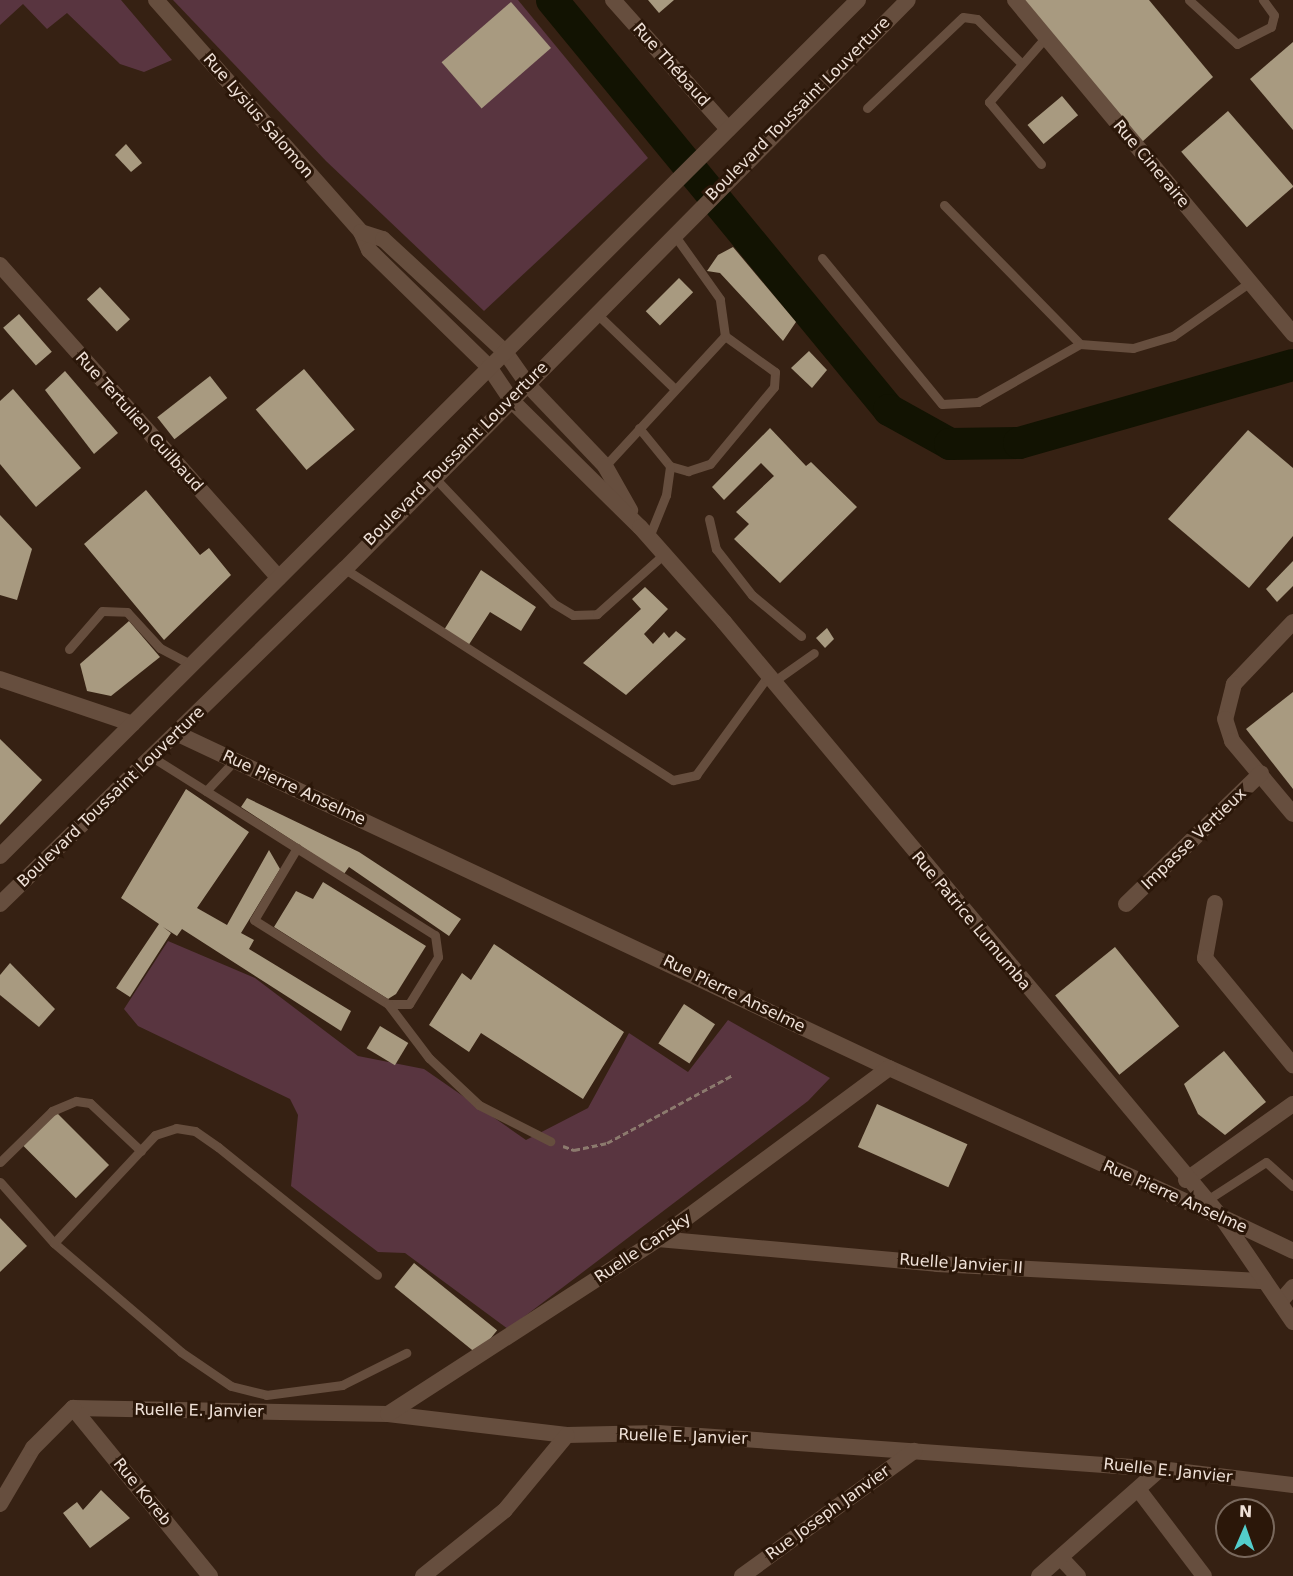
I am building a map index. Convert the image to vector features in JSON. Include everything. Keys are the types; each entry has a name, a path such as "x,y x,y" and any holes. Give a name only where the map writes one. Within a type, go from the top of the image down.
{"street":[{"name":"Rue Lysius Salomon","path":"156,0 361,232 369,250 489,368 511,400"},
{"name":"Rue Thébaud","path":"613,0 724,134"},
{"name":"Boulevard Toussaint Louverture","path":"0,856 858,0"},
{"name":"Boulevard Toussaint Louverture","path":"0,904 345,568 432,476 527,384 673,233 908,0"},
{"name":"Rue Cineraire","path":"1015,0 1290,331"},
{"name":"Rue Lysius Salomon","path":"361,232 383,239 505,352 527,384"},
{"name":"Rue Tertulien Guilbaud","path":"0,265 279,578"},
{"name":"Rue Patrice Lumumba","path":"527,384 605,466 645,532"},
{"name":"Rue Patrice Lumumba","path":"511,400 645,532 664,554 1186,1180 1221,1217 1293,1322"},
{"path":"1293,622 1234,684 1225,706 1232,741 1293,814"},
{"path":"0,679 133,724"},
{"name":"Rue Pierre Anselme","path":"176,733 889,1068 1293,1251"},
{"name":"Impasse Vertieux","path":"1126,904 1261,773"},
{"path":"1215,903 1205,958 1293,1065"},
{"name":"Ruelle Cansky","path":"388,1414 658,1239 889,1068"},
{"path":"1186,1180 1293,1104"},
{"name":"Ruelle Janvier II","path":"658,1239 937,1263 1265,1281"},
{"path":"1280,1302 1293,1287"},
{"path":"0,1504 33,1448 73,1408"},
{"name":"Ruelle E. Janvier","path":"73,1408 388,1414 567,1435 658,1433 1160,1469 1293,1485"},
{"name":"Rue Koreb","path":"73,1408 210,1576"},
{"path":"423,1576 504,1510 567,1435"},
{"name":"Rue Joseph Janvier","path":"742,1576 914,1451"},
{"path":"1039,1576 1160,1469"},
{"path":"1138,1489 1204,1576"},
{"path":"1061,1558 1078,1576"}],"lane":[{"path":"1189,0 1236,44 1271,27 1274,15 1263,0"},
{"path":"867,108 963,17 977,19 1021,63"},
{"path":"1041,164 989,102 1046,37"},
{"path":"944,205 1080,344"},
{"path":"639,428 670,466 688,471 710,464 771,398 775,372 725,336 720,299 673,233"},
{"path":"822,258 942,404 978,402 1080,344 1133,348 1173,336 1250,282"},
{"path":"595,312 674,388"},
{"path":"605,466 674,388 725,336"},
{"path":"645,532 666,495 670,466"},
{"path":"432,476 553,603 573,615 597,614 664,554"},
{"path":"709,519 716,549 752,596 801,636"},
{"path":"345,568 673,780 696,775 770,679 814,653"},
{"path":"69,649 102,611 127,612 160,648 192,665"},
{"path":"152,757 435,934 438,957 409,1004 388,1004"},
{"path":"206,791 235,760"},
{"path":"297,848 254,920 388,1004 423,1051 479,1105 550,1141"},
{"path":"0,1162 52,1111 76,1101 90,1104 141,1151"},
{"path":"54,1242 141,1151 165,1132 195,1131 377,1275"},
{"path":"1207,1200 1266,1162 1293,1186"},
{"path":"0,1182 54,1242 181,1352 231,1386 266,1395 342,1385 406,1353"}],"path":[{"path":"550,1141 574,1150 606,1143 733,1075"}],"shaded area":[{"path":"0,0 121,0 172,60 144,72 120,64 67,13 47,29 23,4 0,25"},
{"path":"173,0 518,0 648,158 484,311 326,161"},
{"path":"168,941 255,978 358,1056 424,1069 526,1140 588,1108 629,1033 688,1072 728,1020 830,1078 808,1101 508,1329 405,1253 378,1252 291,1186 298,1115 290,1099 138,1026 124,1009"}],"building":[{"path":"648,0 674,0 659,13"},
{"path":"1023,0 1149,0 1213,77 1141,143"},
{"path":"511,2 551,48 482,108 442,62"},
{"path":"1293,42 1293,130 1250,79"},
{"path":"1062,96 1078,115 1044,144 1028,125"},
{"path":"1228,111 1293,186 1247,227 1181,152"},
{"path":"126,144 142,163 131,172 115,155"},
{"path":"733,247 796,322 783,341 720,273 707,271 718,255"},
{"path":"679,278 693,292 660,325 646,311"},
{"path":"100,287 130,319 117,331 87,299"},
{"path":"19,314 52,352 36,366 3,328"},
{"path":"809,351 827,370 812,388 791,368"},
{"path":"304,369 355,430 307,470 256,409"},
{"path":"65,371 118,433 94,454 45,390"},
{"path":"210,376 227,398 174,439 157,417"},
{"path":"13,389 81,468 36,507 0,464 0,401"},
{"path":"770,428 806,466 811,462 857,507 780,583 734,539 749,524 736,512 774,476 761,463 724,500 712,487"},
{"path":"1248,430 1293,468 1293,536 1249,588 1168,519"},
{"path":"146,490 200,555 209,548 231,575 164,640 84,544"},
{"path":"0,515 32,549 17,600 0,595"},
{"path":"1293,561 1293,586 1277,602 1266,589"},
{"path":"481,570 536,607 521,631 490,612 468,646 444,630"},
{"path":"645,587 668,609 644,634 653,644 664,632 669,638 676,631 686,639 626,695 583,663 641,609 632,599"},
{"path":"129,621 160,657 111,696 87,691 80,664"},
{"path":"827,628 834,639 825,648 816,638"},
{"path":"1293,692 1293,789 1246,729"},
{"path":"0,739 42,780 0,825"},
{"path":"186,789 249,832 197,908 227,925 269,850 280,869 241,933 254,940 249,949 351,1011 341,1031 182,929 177,936 163,927 171,933 130,997 116,988 159,924 121,898"},
{"path":"247,798 359,852 461,919 449,936 349,867 344,874 241,807"},
{"path":"323,882 426,946 396,994 388,999 274,927 296,891 313,899"},
{"path":"494,944 624,1032 583,1099 481,1033 469,1052 429,1025 462,973 471,980"},
{"path":"1115,947 1179,1026 1119,1075 1055,995"},
{"path":"10,963 55,1009 39,1027 0,995 0,975"},
{"path":"684,1004 715,1024 689,1064 658,1043"},
{"path":"380,1026 408,1043 395,1065 367,1048"},
{"path":"1224,1051 1266,1102 1225,1135 1198,1114 1184,1084"},
{"path":"877,1104 967,1144 948,1187 858,1147"},
{"path":"56,1112 109,1165 76,1198 23,1145"},
{"path":"0,1218 27,1246 0,1272"},
{"path":"414,1263 497,1330 478,1354 394,1287"},
{"path":"101,1490 130,1518 90,1548 63,1513 77,1502 83,1510"}],"waterway":[{"path":"552,0 889,410 950,444 1019,443 1293,365"}]}
